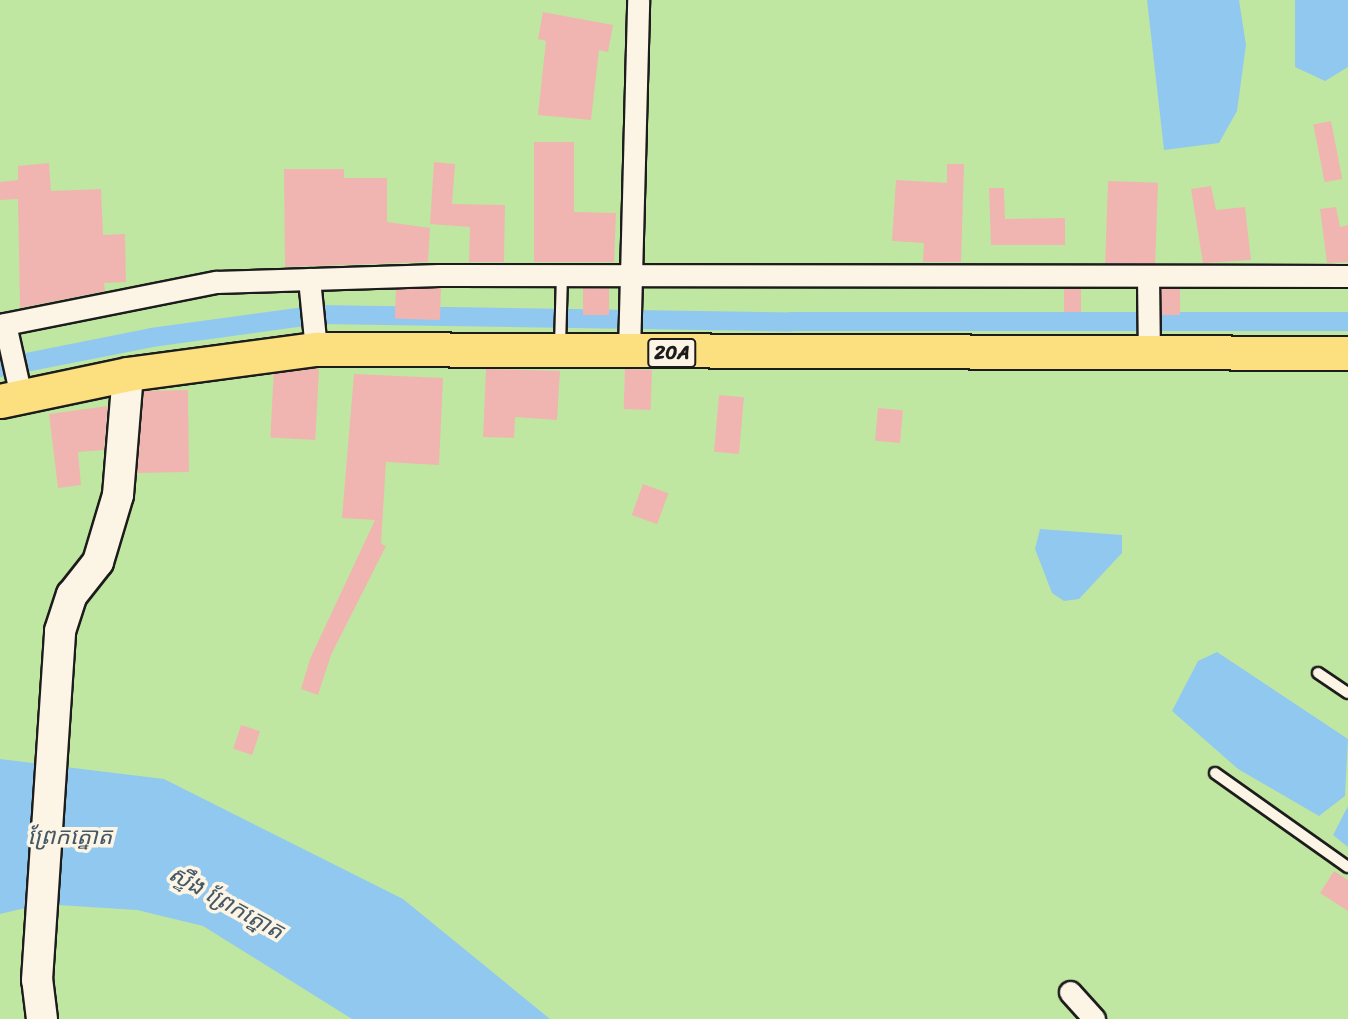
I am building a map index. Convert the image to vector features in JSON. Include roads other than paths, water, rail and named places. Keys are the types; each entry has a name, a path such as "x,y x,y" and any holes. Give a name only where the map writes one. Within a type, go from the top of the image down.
{"main road":[{"name":"20A","path":"13,391 128,373 314,337 560,335 629,352 1348,353"}],"street":[{"path":"629,352 638,0"},
{"path":"1148,276 1149,353"},
{"path":"13,391 5,331 216,282 309,287 1148,276 1348,276"},
{"path":"309,287 314,337"},
{"path":"42,1019 37,980 60,631 72,595 98,562 118,495 128,373"},
{"path":"1070,992 1094,1019"}],"lane":[{"path":"560,335 561,285"},
{"path":"1318,673 1348,693"},
{"path":"1215,773 1348,867"}],"water":[{"path":"1147,0 1239,0 1246,45 1237,111 1219,143 1164,150"},
{"path":"1295,0 1348,0 1348,67 1325,81 1295,67"},
{"path":"1040,529 1122,535 1122,553 1079,599 1064,601 1052,593 1035,549"},
{"path":"1217,652 1348,739 1345,796 1319,816 1238,769 1172,711 1198,661"},
{"name":"ព្រែកត្នោត","path":"0,759 164,779 403,899 550,1019 352,1019 203,926 137,910 42,904 0,914"},
{"path":"1348,806 1348,847 1333,835"}],"waterway":[{"path":"0,367 151,337 319,314 790,321 1348,321"}],"water label":[{"name":"ស្ទឹង ព្រែកត្នោត","path":"226,903"}]}
